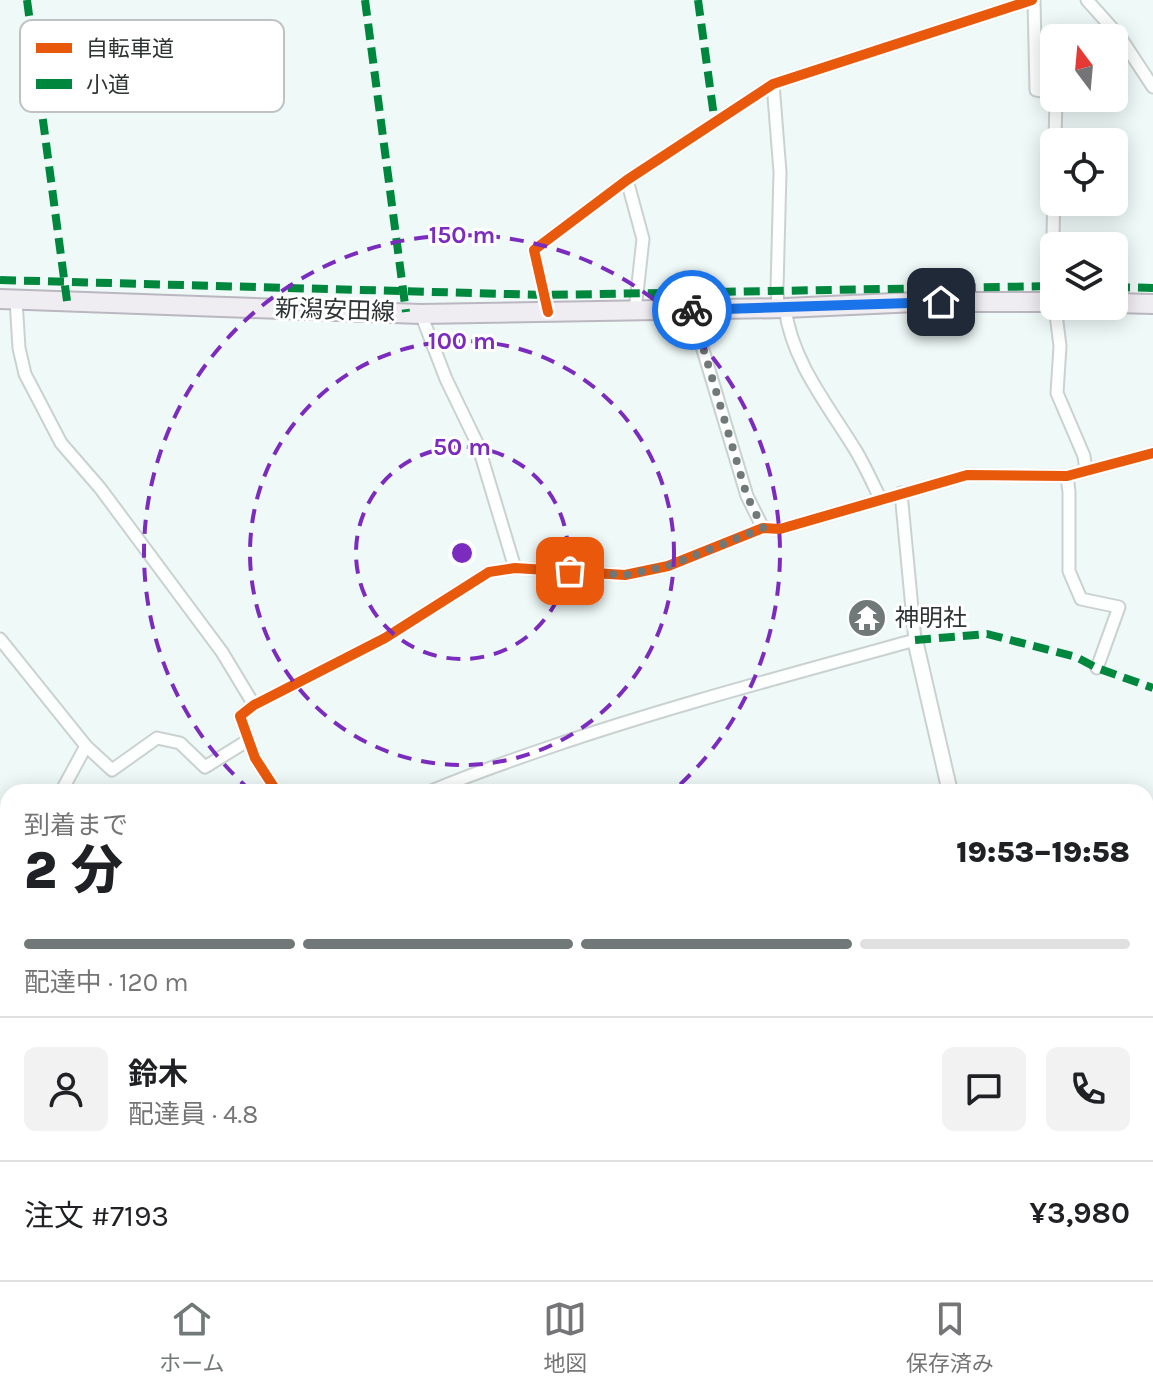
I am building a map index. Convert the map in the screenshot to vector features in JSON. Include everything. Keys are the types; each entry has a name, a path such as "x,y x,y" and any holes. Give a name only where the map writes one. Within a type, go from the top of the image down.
{"main road":[{"name":"新潟安田線","path":"8,299 421,314 781,308 917,302 1040,303"},
{"path":"1128,303 1153,304"}],"street":[{"path":"548,312 534,250 627,180 773,84 1033,0 1036,90 1040,91"},
{"path":"1087,0 1120,37 1153,87"},
{"path":"773,84 780,172 777,289 781,308 803,367 858,454 881,500"},
{"path":"627,180 643,239 635,311"},
{"path":"8,299 25,374 61,443 100,488 222,652 254,705"},
{"path":"691,310 747,496 763,528"},
{"path":"421,314 446,379 478,445 515,568"},
{"path":"1056,320 1060,346 1057,393 1084,456 1086,471"},
{"path":"272,784 247,741 240,716 254,705 385,638 489,572 515,568 625,575 668,566 763,528 780,529 967,475 1067,476 1153,453"},
{"path":"1067,476 1069,571 1081,599 1119,607 1097,668"},
{"path":"901,493 915,640 948,784"},
{"path":"0,639 86,746 112,770 157,738 180,743 205,767 247,741"},
{"path":"448,784 617,725 915,640"},
{"path":"65,784 86,746"}],"marked path":[{"path":"27,0 30,20"},
{"path":"365,0 406,312"},
{"path":"698,0 715,124"},
{"path":"42,112 67,301"},
{"path":"0,280 544,295 1040,286"},
{"path":"1128,287 1153,288"},
{"path":"915,640 987,634 1076,657 1153,688"}],"cycle path":[{"path":"548,312 534,250 627,180 773,84 1032,0"},
{"path":"272,784 255,758 240,716 254,705 385,638 489,572 515,568 625,575 668,566 763,528 780,529 967,475 1067,476 1153,453"}],"way so far":[{"path":"570,571 625,575 668,566 763,528 747,496 692,310"}],"place":[{"name":"神明社","path":"867,618"}],"route":[{"path":"692,310 941,302"}]}
